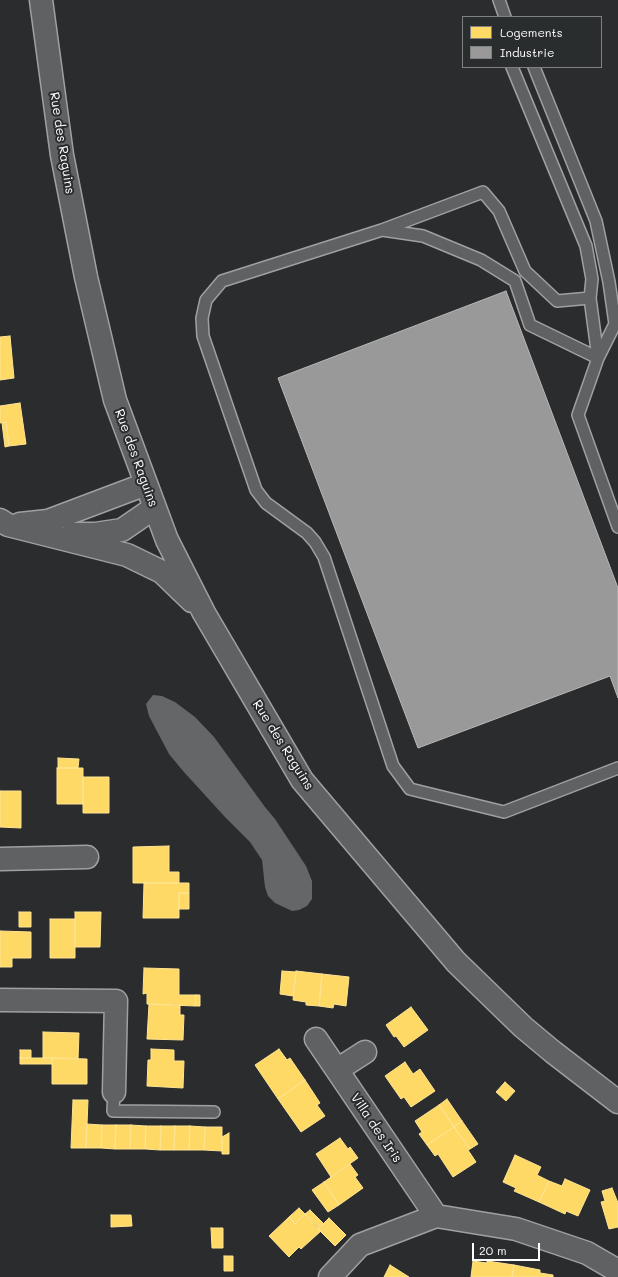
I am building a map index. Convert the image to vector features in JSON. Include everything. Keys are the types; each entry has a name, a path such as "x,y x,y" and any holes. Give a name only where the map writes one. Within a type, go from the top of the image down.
{"street":[{"name":"Rue des Raguins","path":"41,0 62,155 86,277 115,400 167,540 204,613 302,780 370,861 461,967 523,1027 552,1052 618,1102"},
{"path":"4,523 48,521 146,484"},
{"path":"43,534 95,534 122,530 154,508"},
{"path":"4,523 127,555 162,572 204,613"},
{"path":"0,859 87,858"},
{"path":"0,1000 116,1001 114,1092"},
{"name":"Villa des Iris","path":"316,1039 436,1216"},
{"path":"337,1070 366,1052"},
{"path":"330,1277 360,1245 436,1216 516,1229 587,1253 618,1271"}],"lane":[{"path":"499,0 505,16"},
{"path":"512,68 586,246 592,279 590,298 598,358"},
{"path":"534,68 596,221 609,282 616,324 598,358 578,415 618,527"},
{"path":"590,298 557,301 525,271 499,211 483,192 382,230 222,281 206,300 202,318 203,336 256,490 266,504 307,533 315,542 324,557 393,766 410,788 504,812 618,768"},
{"path":"382,230 423,236 482,260 515,281 530,325 598,358"},
{"path":"114,1092 113,1110 214,1112"}],"shaded area":[{"path":"153,695 162,696 175,702 195,717 214,737 275,819 306,866 312,881 312,899 307,906 299,910 292,911 275,903 268,896 265,887 262,860 250,842 225,817 169,754 149,716 146,704"}],"building: Logements":[{"path":"10,336 14,378 0,380 0,337"},
{"path":"20,403 26,444 9,446 6,422 0,423 0,406"},
{"path":"6,422 9,446 5,447 2,423"},
{"path":"58,758 79,759 78,768 58,768"},
{"path":"57,768 83,768 83,804 57,804"},
{"path":"83,777 109,777 109,813 83,813"},
{"path":"0,791 21,791 21,828 0,827"},
{"path":"169,846 169,872 179,872 179,883 133,883 133,847"},
{"path":"144,883 189,883 189,893 179,893 179,918 143,918"},
{"path":"179,893 189,893 189,909 179,909"},
{"path":"19,912 31,912 31,927 19,927"},
{"path":"75,912 101,912 100,947 75,947"},
{"path":"50,919 75,919 75,958 50,958"},
{"path":"0,931 31,932 31,958 12,958 12,967 0,967"},
{"path":"144,968 179,969 179,995 196,995 195,1006 147,1004 147,993 143,994"},
{"path":"282,971 296,972 293,996 280,994"},
{"path":"296,971 322,974 319,1006 306,1005 306,1002 293,1000"},
{"path":"322,974 349,977 346,1006 334,1004 333,1008 319,1006"},
{"path":"196,995 200,995 200,1006 195,1006"},
{"path":"149,1004 180,1005 180,1015 184,1015 183,1040 147,1039"},
{"path":"411,1007 428,1030 404,1047 396,1036 394,1037 386,1025"},
{"path":"43,1032 79,1033 78,1059 43,1058"},
{"path":"151,1049 174,1050 174,1061 184,1061 183,1088 147,1086 148,1060 151,1060"},
{"path":"279,1049 287,1060 290,1058 305,1080 278,1099 255,1065"},
{"path":"20,1050 31,1050 31,1058 20,1058"},
{"path":"20,1058 52,1058 52,1064 20,1064"},
{"path":"52,1058 87,1059 87,1084 52,1084"},
{"path":"405,1062 413,1074 420,1069 435,1091 411,1107 404,1097 401,1099 385,1076"},
{"path":"305,1080 320,1103 317,1105 325,1116 301,1132 278,1099"},
{"path":"505,1082 515,1091 506,1101 496,1092"},
{"path":"447,1099 462,1121 454,1127 439,1105"},
{"path":"73,1100 88,1100 86,1148 71,1148"},
{"path":"439,1105 454,1127 427,1145 419,1134 422,1132 415,1121"},
{"path":"462,1121 478,1144 470,1149 454,1127"},
{"path":"87,1124 102,1125 101,1148 86,1148"},
{"path":"102,1125 116,1125 115,1149 101,1148"},
{"path":"116,1125 131,1125 130,1149 115,1149"},
{"path":"131,1125 146,1126 145,1149 130,1149"},
{"path":"146,1126 161,1126 160,1150 145,1149"},
{"path":"161,1126 175,1126 174,1150 160,1150"},
{"path":"175,1126 190,1126 189,1150 174,1150"},
{"path":"190,1126 205,1127 204,1150 189,1150"},
{"path":"205,1127 222,1127 222,1151 204,1150"},
{"path":"454,1127 470,1149 468,1150 476,1162 453,1177 438,1154 435,1156 427,1145"},
{"path":"229,1133 229,1154 222,1154 222,1137"},
{"path":"340,1138 348,1149 350,1147 358,1158 331,1177 316,1154"},
{"path":"515,1155 541,1167 537,1175 549,1181 539,1202 514,1191 516,1188 503,1182"},
{"path":"350,1164 358,1175 355,1177 363,1188 339,1205 324,1182"},
{"path":"565,1179 590,1190 578,1216 566,1211 565,1214 539,1202 549,1181 562,1186"},
{"path":"324,1182 339,1205 328,1212 312,1190"},
{"path":"612,1188 618,1203 618,1227 609,1229 601,1202 605,1201 602,1191"},
{"path":"299,1208 305,1214 295,1224 289,1217"},
{"path":"310,1210 324,1224 318,1229 305,1214"},
{"path":"305,1214 321,1231 301,1249 299,1247 289,1257 269,1236 289,1217 295,1224"},
{"path":"111,1215 131,1215 132,1226 111,1227"},
{"path":"329,1218 346,1235 335,1246 318,1229"},
{"path":"211,1228 223,1228 223,1248 212,1248"},
{"path":"224,1256 233,1256 233,1271 224,1271"},
{"path":"473,1261 487,1263 487,1261 514,1265 512,1277 471,1277"},
{"path":"390,1265 409,1277 384,1277"},
{"path":"514,1265 540,1270 540,1273 553,1275 553,1277 512,1277"}],"building: Industrie":[{"path":"506,291 618,588 618,698 610,676 418,748 278,378"}]}
